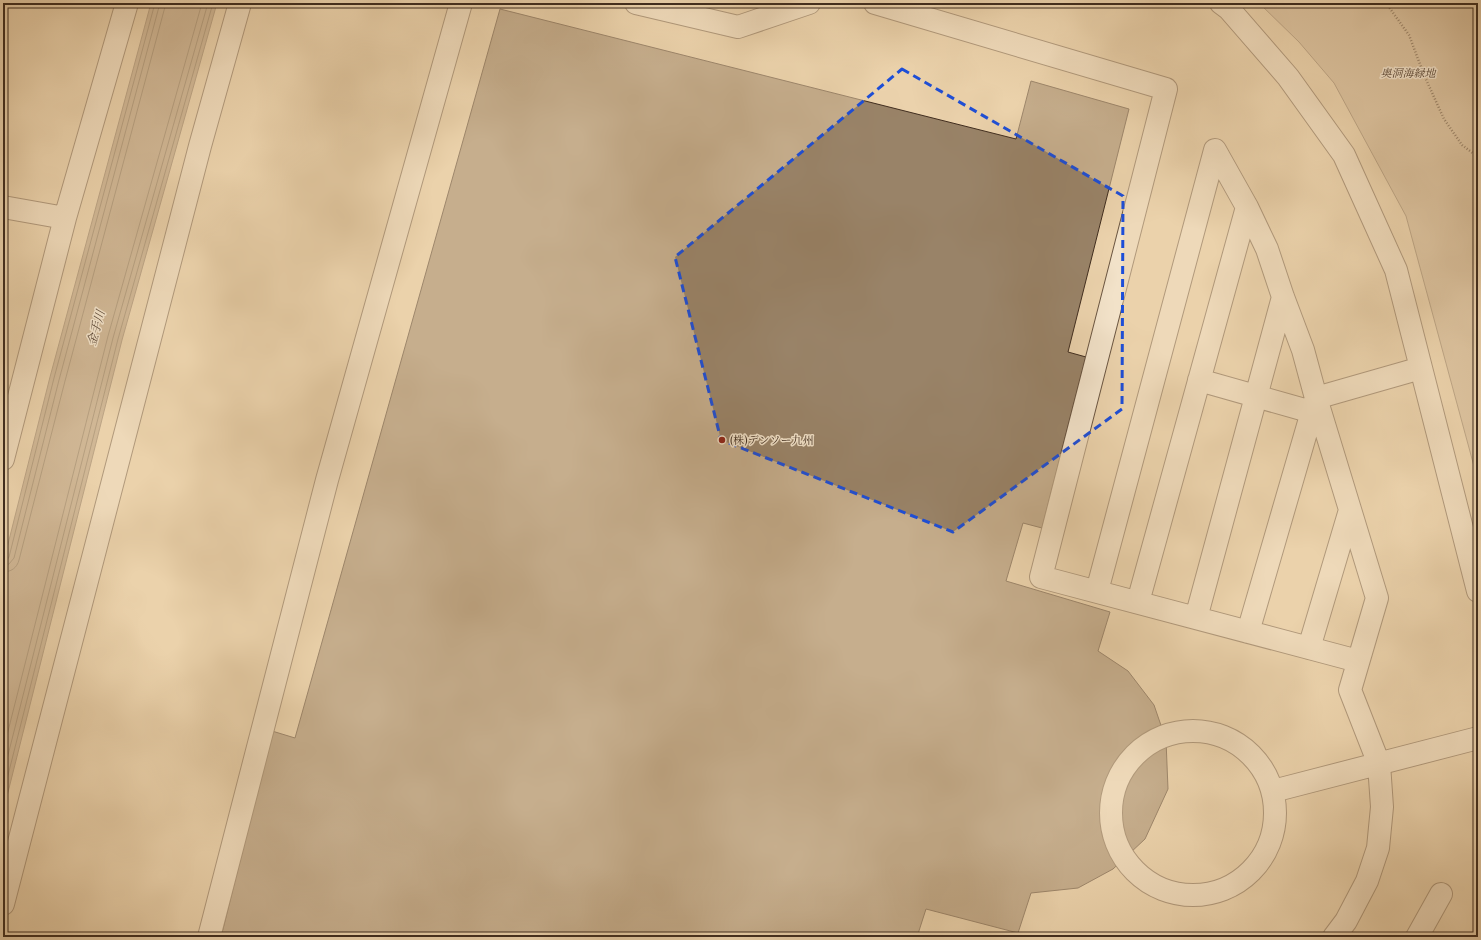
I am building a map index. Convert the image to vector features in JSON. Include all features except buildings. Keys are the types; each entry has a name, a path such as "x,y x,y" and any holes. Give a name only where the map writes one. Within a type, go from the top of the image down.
{"street":[{"path":"3,459 65,218 127,3"},
{"path":"3,904 200,146 240,3"},
{"path":"209,937 327,480 461,3"},
{"path":"636,3 738,27 809,3"},
{"path":"875,3 1166,89 1041,577 1358,661"},
{"path":"1221,3 1229,9 1288,77 1344,155 1396,270 1478,591"},
{"path":"1097,591 1215,150 1267,249 1303,350 1314,405 1350,510 1377,598 1350,690 1379,764 1382,807 1378,848 1367,881 1346,921 1334,937"},
{"path":"3,207 65,218"},
{"path":"1138,602 1246,207"},
{"path":"1196,618 1255,395 1283,297"},
{"path":"1199,380 1255,395 1314,405 1421,368"},
{"path":"1248,632 1314,405"},
{"path":"1309,648 1350,510"},
{"path":"1205,731 1235,741 1259,762 1273,792 1275,824 1264,854 1243,878 1214,893 1182,894 1152,884 1127,863 1113,834 1112,801 1122,771 1144,747 1173,733 1205,731"},
{"path":"1273,792 1478,738"},
{"path":"1416,937 1440,894"}],"path":[{"path":"1386,3 1409,34 1424,75 1444,119 1462,145 1478,157"}],"highlighted area":[{"path":"902,69 1123,196 1122,409 953,532 721,440 675,257"}],"green space":[{"name":"奥洞海緑地","path":"1259,3 1478,3 1478,481 1406,216 1334,83 1299,42"}],"water":[{"name":"金手川","path":"151,3 217,3 122,340 3,812 3,564 50,377"}],"place":[{"name":"(株)デンソー九州","path":"722,440"}]}
